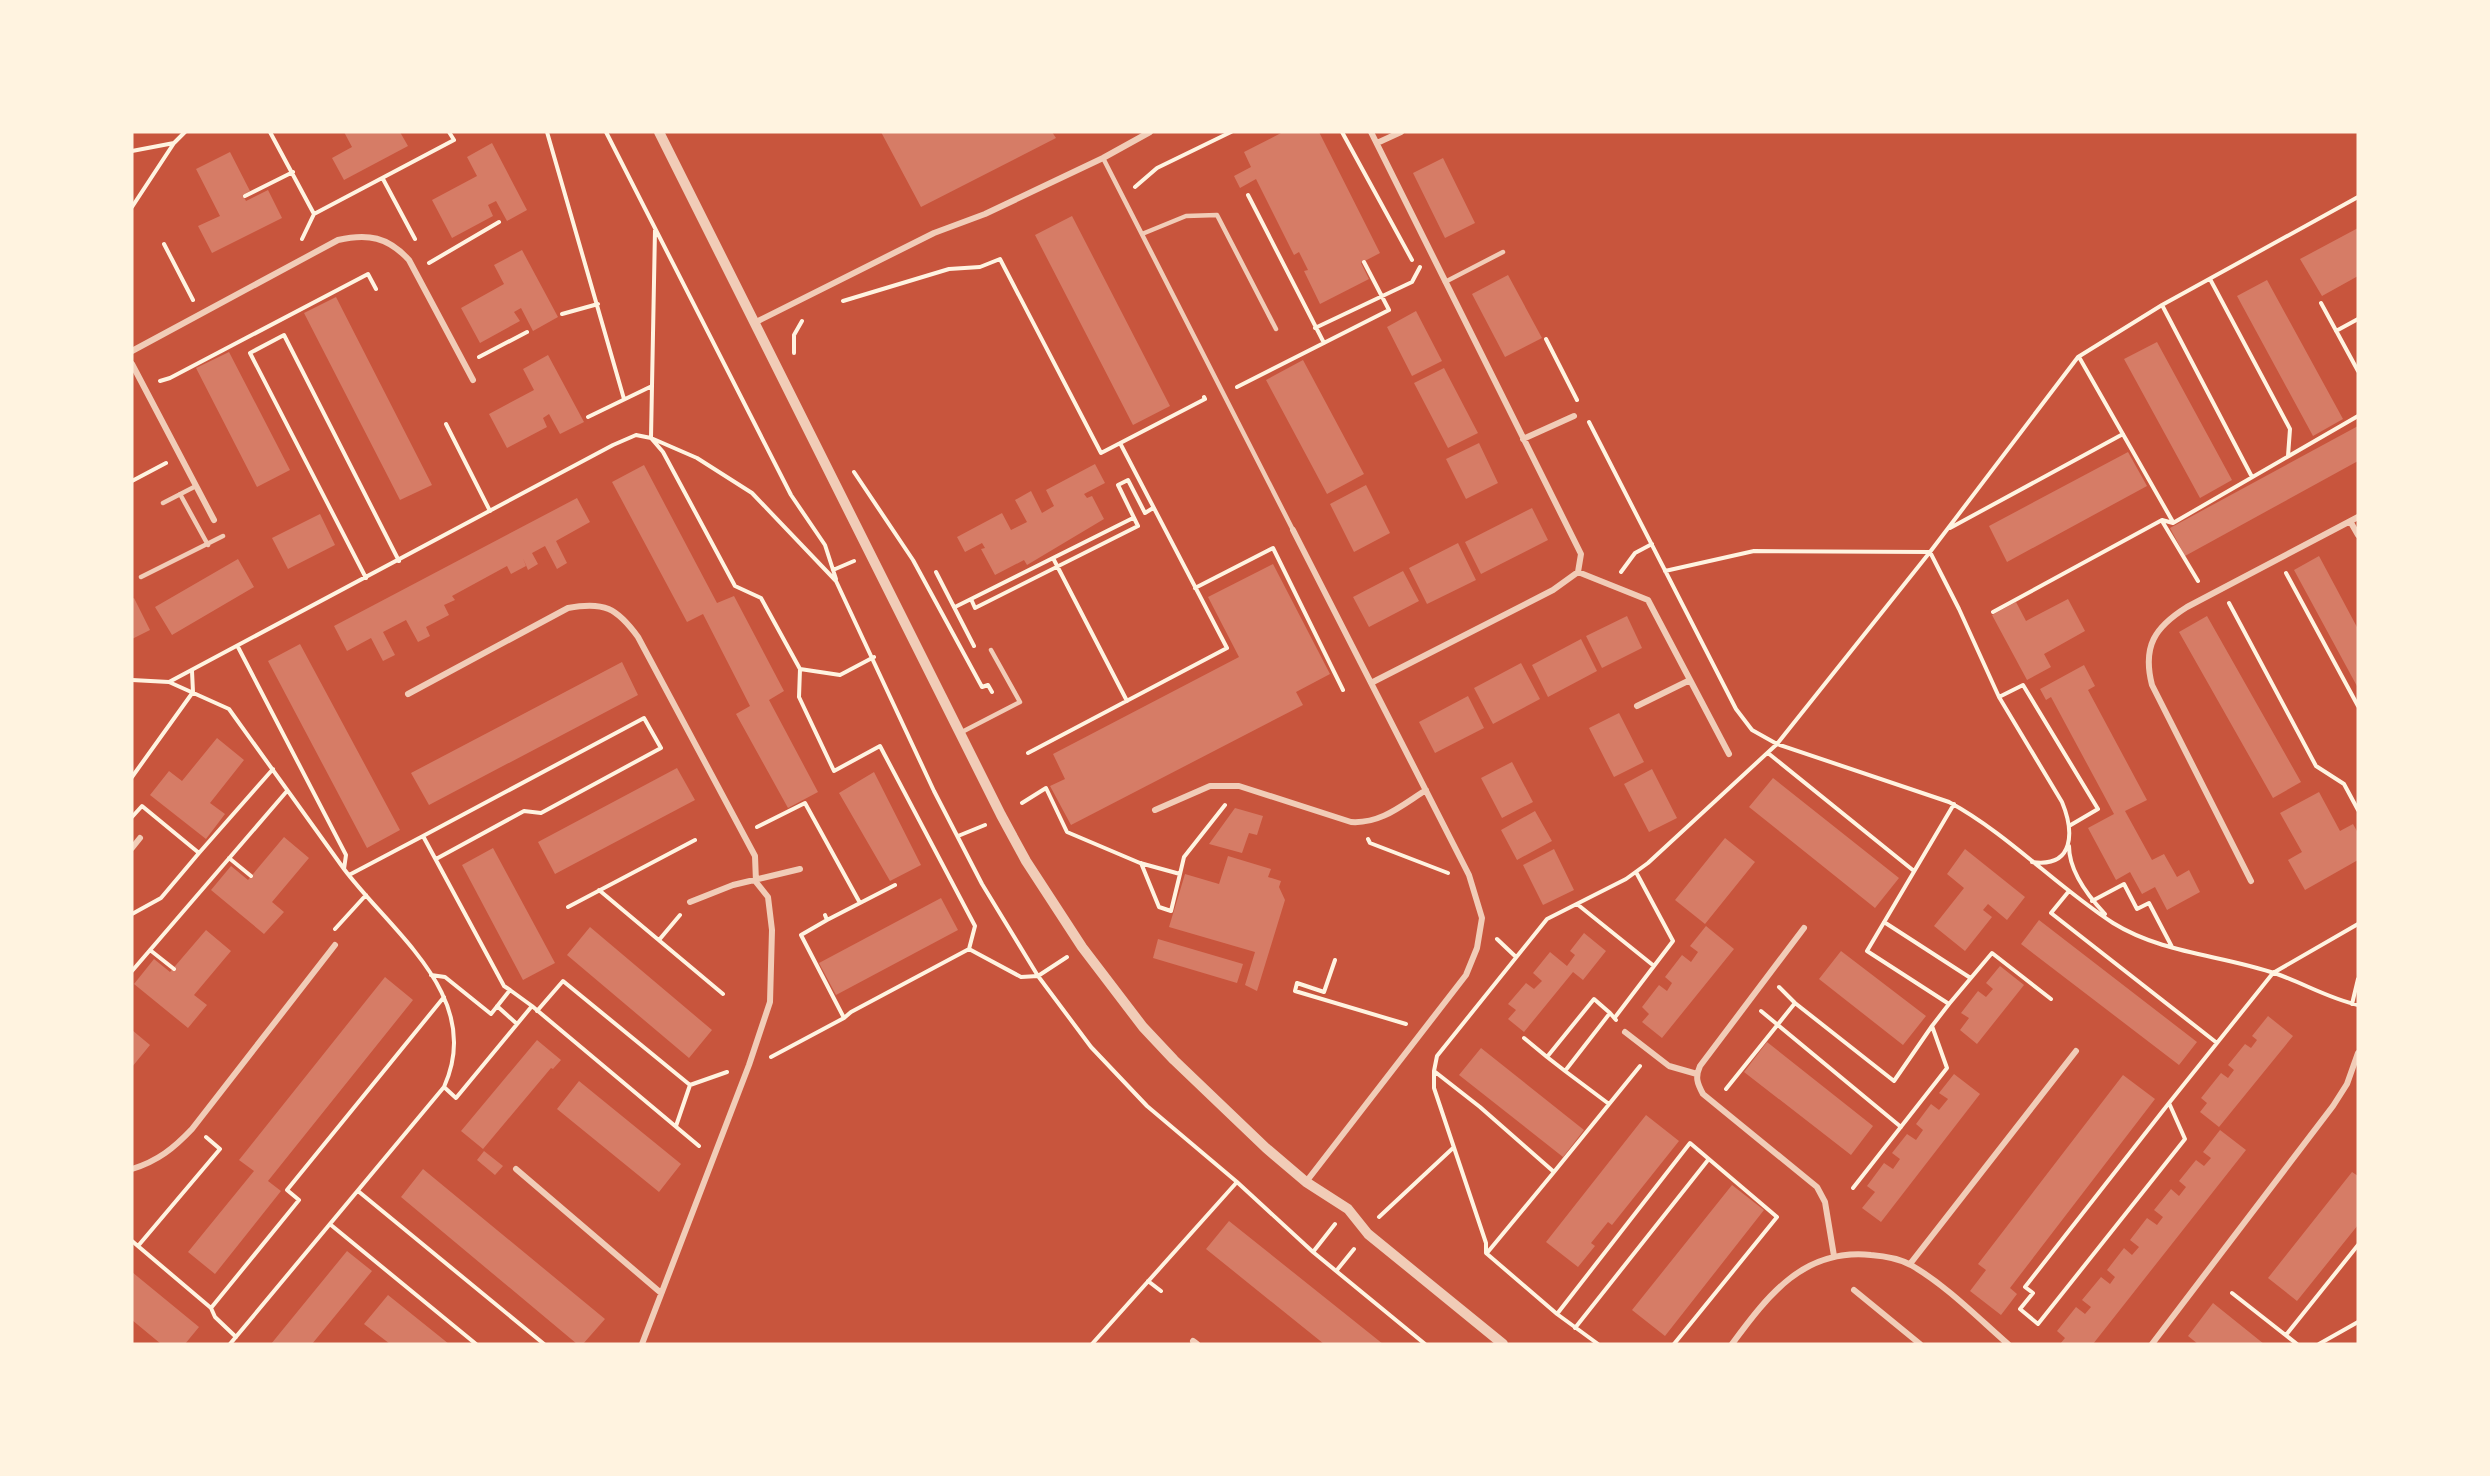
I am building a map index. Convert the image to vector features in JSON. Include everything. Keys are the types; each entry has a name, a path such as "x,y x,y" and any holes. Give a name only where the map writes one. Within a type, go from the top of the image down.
{"street":[{"path":"659,132 753,323 1026,861 1082,946 1143,1027 1219,1105 1306,1182 1348,1209 1368,1234 1503,1344"},
{"path":"753,323 934,233 985,213 1103,158 1150,132"},
{"path":"1371,132 1581,554 1578,572 1553,590 1371,683"},
{"path":"1377,143 1401,132"},
{"path":"132,351 338,240 358,235 380,237 401,251 416,270 473,380"},
{"path":"132,364 214,520"},
{"path":"1523,440 1574,416"},
{"path":"2251,881 2152,685 2148,668 2150,648 2157,631 2169,619 2358,517"},
{"path":"2350,522 2358,535"},
{"path":"1293,530 1469,876 1482,918 1476,948 1466,975 1306,1182"},
{"path":"1578,572 1648,600 1729,754"},
{"path":"408,694 568,608 586,604 606,606 624,617 638,637 754,856 756,882 768,897 773,969 770,1002 749,1065 642,1344"},
{"path":"1637,706 1690,680"},
{"path":"1155,810 1210,786 1239,786 1358,823 1377,820 1426,790"},
{"path":"132,848 140,838"},
{"path":"690,902 733,885 756,882 800,869"},
{"path":"1804,928 1697,1074 1697,1083 1703,1094 1817,1187 1825,1202 1834,1256"},
{"path":"132,1169 169,1152 194,1126 335,945"},
{"path":"1625,1032 1669,1066 1697,1074"},
{"path":"1910,1264 2076,1051"},
{"path":"2152,1344 2333,1106 2347,1084 2358,1053"},
{"path":"516,1169 661,1293"},
{"path":"1732,1344 1772,1294 1792,1275 1834,1256 1859,1254 1882,1256 1910,1264 1944,1288 2008,1344"},
{"path":"1854,1290 1920,1344"}],"lane":[{"path":"1103,158 1293,530"},
{"path":"1142,234 1186,216 1216,214 1276,329"},
{"path":"1445,282 1503,252"},
{"path":"163,503 196,486"},
{"path":"180,494 208,545"},
{"path":"141,577 223,536"},
{"path":"960,733 1020,702 991,650"}],"path":[{"path":"132,207 174,143 185,132"},
{"path":"270,132 314,214"},
{"path":"289,267 314,214 454,140 449,132"},
{"path":"547,132 624,399"},
{"path":"606,132 791,495 825,545 836,581"},
{"path":"1123,196 1157,168 1231,132"},
{"path":"1315,328 1412,282 1417,269 1342,132"},
{"path":"132,151 174,143"},
{"path":"245,196 293,172"},
{"path":"382,179 416,242"},
{"path":"1248,195 1324,343"},
{"path":"1598,1344 1557,1314 1486,1253 1486,1243 1434,1088 1437,1056 1547,919 1636,872 1777,744 1930,552 2079,357 2162,305 2358,197"},
{"path":"422,253 428,263 499,222"},
{"path":"655,230 651,438 663,452 735,586 761,598 800,669 799,697 834,771 880,746 975,926 969,950 764,1060 690,1084"},
{"path":"164,244 200,314"},
{"path":"836,303 949,268 980,267 1000,259 1101,453 1205,399 1197,384 1215,376"},
{"path":"1224,394 1389,310 1364,262"},
{"path":"142,385 170,378 368,274 376,289"},
{"path":"2210,279 2290,429 2288,456"},
{"path":"2321,303 2358,371"},
{"path":"562,314 597,304"},
{"path":"2162,305 2252,477"},
{"path":"794,357 794,335 806,316"},
{"path":"2336,331 2358,319"},
{"path":"465,364 526,332"},
{"path":"366,578 250,353 284,335 399,561"},
{"path":"1546,339 1578,401"},
{"path":"2079,357 2173,523"},
{"path":"588,417 652,386"},
{"path":"1584,414 1736,709 1752,730 1777,744 1931,794 1954,804 2069,891 2133,934 2173,948 2273,973 2358,1005"},
{"path":"1993,612 2162,520 2173,523 2358,416"},
{"path":"446,424 490,511"},
{"path":"1947,530 2123,434"},
{"path":"169,682 613,445 636,435 651,438 697,458"},
{"path":"1028,753 1227,648 1120,443"},
{"path":"132,481 180,456"},
{"path":"850,463 913,560 982,687 990,684 1003,711"},
{"path":"971,599 975,608 1138,526 1118,485 1128,480 1145,513 1153,508"},
{"path":"954,607 1133,518"},
{"path":"2162,520 2207,597"},
{"path":"1615,587 1623,567 1635,553 1652,544"},
{"path":"1195,588 1273,548 1343,690"},
{"path":"1665,571 1754,551 1930,552"},
{"path":"1930,552 1999,697 2062,802 2069,826 2069,855 2076,873 2092,901 2111,921"},
{"path":"1053,558 1127,701"},
{"path":"2278,559 2358,706"},
{"path":"833,570 854,560"},
{"path":"936,572 976,650"},
{"path":"2222,589 2316,766 2344,784 2358,810"},
{"path":"238,647 346,855 344,869"},
{"path":"800,669 840,675 874,657"},
{"path":"132,777 193,692 192,671"},
{"path":"132,680 169,682 229,708 344,869 419,956 432,975 444,997 455,1040 452,1064 444,1087 230,1344"},
{"path":"1999,697 2023,685 2098,809 2069,826"},
{"path":"349,875 645,718 661,748 540,813 524,811 436,859"},
{"path":"1768,753 1914,871"},
{"path":"132,914 161,897 273,769"},
{"path":"1140,863 1159,907 1170,911 1184,857 1239,786"},
{"path":"1022,803 1046,788 1067,832 1140,863 1180,874"},
{"path":"132,971 286,790"},
{"path":"743,835 804,803 860,903"},
{"path":"1949,1004 1867,951 1954,804"},
{"path":"132,818 142,806 199,853"},
{"path":"1358,823 1370,843 1447,873 1469,876"},
{"path":"957,836 986,825"},
{"path":"423,836 504,986 532,1006 700,1146 715,1153"},
{"path":"568,907 695,840"},
{"path":"2031,862 2053,862 2068,845"},
{"path":"229,858 251,876"},
{"path":"1614,1018 1674,941 1636,872"},
{"path":"2092,901 2124,884 2137,909 2149,903 2173,948"},
{"path":"844,1018 801,935 826,918 895,885"},
{"path":"599,890 723,994"},
{"path":"2069,891 2051,913 2217,1043"},
{"path":"335,945 335,930 366,896"},
{"path":"659,940 690,902"},
{"path":"1577,904 1654,966"},
{"path":"1884,921 1969,977"},
{"path":"2169,1103 2185,1139 2038,1324 2020,1309 2033,1293 2025,1287 2169,1103 2273,973 2358,924"},
{"path":"969,950 1021,977 1038,976 1082,946"},
{"path":"150,950 174,969"},
{"path":"1768,976 1795,1003 1894,1081 1969,977 1992,953 2051,999"},
{"path":"1335,960 1324,992 1297,983 1295,991 1424,1031"},
{"path":"432,975 446,977 491,1014 510,990"},
{"path":"2352,1004 2358,979"},
{"path":"537,1011 562,981 690,1084"},
{"path":"212,1308 299,1200 286,1190 444,997"},
{"path":"1547,1057 1594,999 1610,1013 1625,1032"},
{"path":"1750,1000 1777,1026 1901,1127"},
{"path":"1714,1103 1795,1003"},
{"path":"497,1006 517,1024"},
{"path":"444,1087 456,1098 532,1006"},
{"path":"1564,1071 1610,1013"},
{"path":"1853,1188 1947,1068 1932,1026"},
{"path":"1524,1038 1609,1104"},
{"path":"1486,1253 1651,1052"},
{"path":"1434,1071 1480,1107 1554,1172"},
{"path":"676,1126 690,1084"},
{"path":"138,1246 220,1149 194,1126"},
{"path":"1557,1314 1690,1143 1777,1217 1674,1344"},
{"path":"1336,1270 1368,1234 1385,1209 1453,1148"},
{"path":"1575,1328 1708,1160"},
{"path":"1092,1344 1237,1182"},
{"path":"358,1191 544,1344"},
{"path":"1313,1252 1348,1209"},
{"path":"331,1225 476,1344"},
{"path":"132,1241 212,1308 215,1317 236,1337"},
{"path":"2286,1335 2358,1245"},
{"path":"1148,1281 1161,1291"},
{"path":"2232,1293 2297,1344"},
{"path":"2319,1344 2358,1322"}],"building":[{"path":"344,132 400,132 408,146 344,180 332,158 352,147"},
{"path":"881,132 1052,132 1056,138 921,207"},
{"path":"1283,132 1319,132 1380,253 1361,263 1369,279 1320,304 1304,271 1308,270 1299,252 1294,255 1256,179 1240,188 1234,176 1251,167 1244,152"},
{"path":"492,143 527,210 507,221 496,201 488,205 493,216 452,238 432,200 477,176 467,157"},
{"path":"230,152 250,191 243,195 246,201 268,190 282,218 212,253 198,226 220,216 196,169"},
{"path":"1443,158 1475,223 1445,238 1413,173"},
{"path":"1072,216 1170,406 1133,425 1035,235"},
{"path":"2358,228 2358,276 2322,296 2300,259"},
{"path":"522,250 558,317 533,331 521,308 514,312 520,321 480,343 461,308 504,284 494,265"},
{"path":"1508,275 1542,338 1505,357 1472,294"},
{"path":"2267,280 2343,419 2313,436 2237,296"},
{"path":"336,297 432,485 400,500 304,313"},
{"path":"1416,311 1442,361 1412,376 1387,327"},
{"path":"2157,342 2232,480 2200,498 2124,359"},
{"path":"229,352 290,470 257,487 196,368"},
{"path":"548,355 584,422 560,434 549,414 543,418 547,427 507,448 489,414 534,390 523,369"},
{"path":"1303,360 1364,474 1327,494 1266,380"},
{"path":"1444,368 1478,433 1448,448 1414,383"},
{"path":"2358,426 2358,461 2185,556 2170,528"},
{"path":"1479,443 1498,483 1466,499 1446,459"},
{"path":"2128,452 2147,486 2007,562 1989,526"},
{"path":"1095,464 1105,483 1084,494 1087,498 1092,496 1104,519 1027,565 1024,560 995,575 981,549 985,548 982,543 965,552 957,537 1002,513 1011,530 1027,522 1015,500 1031,491 1042,513 1054,506 1046,490"},
{"path":"644,465 717,603 734,596 784,691 769,700 818,792 788,808 736,714 750,706 703,614 687,622 612,482"},
{"path":"1366,485 1390,533 1354,552 1330,504"},
{"path":"577,498 590,522 556,541 567,563 557,569 545,546 532,553 538,564 528,570 523,558 526,566 511,574 507,566 452,596 455,600 444,605 449,615 426,627 430,636 418,642 406,620 383,632 395,655 383,661 371,638 347,651 334,626"},
{"path":"1532,508 1548,540 1481,574 1465,542"},
{"path":"320,514 335,545 288,569 272,538"},
{"path":"1458,543 1476,580 1427,604 1409,568"},
{"path":"2319,556 2358,629 2358,688 2294,570"},
{"path":"238,559 254,587 172,635 155,607"},
{"path":"1273,564 1330,674 1296,692 1303,705 1071,825 1050,786 1065,779 1053,754 1239,657 1208,597"},
{"path":"1403,571 1419,601 1369,627 1353,597"},
{"path":"134,598 150,630 132,639 132,599"},
{"path":"2068,599 2085,631 2044,654 2051,667 2027,680 1992,615 2016,602 2026,621"},
{"path":"1627,616 1642,648 1602,668 1586,636"},
{"path":"2207,616 2301,782 2273,798 2179,632"},
{"path":"1581,639 1597,671 1548,697 1532,665"},
{"path":"300,644 400,830 367,848 268,661"},
{"path":"622,662 638,695 429,805 411,773"},
{"path":"1521,663 1540,699 1493,724 1474,688"},
{"path":"2084,665 2095,686 2088,690 2147,800 2125,811 2152,860 2164,854 2177,877 2189,870 2200,892 2167,910 2155,887 2142,894 2130,872 2116,880 2088,828 2114,814 2051,697 2046,700 2040,689"},
{"path":"1468,696 1484,728 1435,753 1419,722"},
{"path":"1619,713 1644,762 1614,777 1589,728"},
{"path":"217,738 244,760 210,803 225,814 206,839 150,795 169,771 182,781"},
{"path":"1512,762 1533,802 1502,818 1481,778"},
{"path":"677,768 695,800 555,874 538,842"},
{"path":"1652,769 1677,818 1649,832 1624,784"},
{"path":"874,772 921,865 890,881 839,793"},
{"path":"1773,778 1899,878 1875,908 1749,807"},
{"path":"2319,792 2340,831 2353,824 2358,833 2358,860 2305,890 2288,860 2302,852 2280,813"},
{"path":"1235,808 1263,816 1257,835 1249,833 1242,853 1209,844"},
{"path":"1535,811 1552,841 1517,860 1501,830"},
{"path":"284,837 309,858 272,902 284,912 264,934 211,890 231,866 248,880"},
{"path":"1725,838 1755,862 1705,924 1675,900"},
{"path":"493,848 555,963 523,980 462,865"},
{"path":"1554,849 1574,890 1543,905 1523,865"},
{"path":"1965,849 2025,897 2007,920 1988,904 1983,910 1992,917 1965,951 1934,926 1964,888 1947,874"},
{"path":"1228,856 1271,869 1268,877 1281,881 1279,887 1285,900 1257,991 1245,985 1255,952 1169,927 1185,874 1219,884"},
{"path":"941,898 958,930 836,995 819,963"},
{"path":"2039,920 2197,1042 2179,1065 2021,944"},
{"path":"1706,926 1734,949 1662,1038 1642,1022 1649,1014 1642,1007 1659,985 1667,991 1672,983 1665,977 1682,955 1691,962 1698,952 1690,946"},
{"path":"590,927 712,1030 689,1058 567,955"},
{"path":"206,930 231,951 194,995 207,1005 188,1028 134,984 154,959 170,972"},
{"path":"1584,933 1606,951 1583,980 1573,972 1524,1032 1508,1019 1516,1010 1508,1004 1526,983 1534,989 1542,981 1533,973 1550,952 1567,966 1575,955 1570,951"},
{"path":"1158,939 1243,964 1237,983 1153,958"},
{"path":"1841,951 1926,1016 1903,1045 1819,979"},
{"path":"2000,966 2024,985 1977,1044 1960,1030 1969,1018 1961,1013 1978,991 1986,997 1993,989 1986,983"},
{"path":"385,977 413,1000 268,1181 281,1191 215,1274 188,1252 254,1171 239,1160"},
{"path":"2268,1016 2293,1036 2219,1127 2200,1112 2207,1103 2201,1098 2221,1073 2228,1078 2234,1070 2228,1065 2245,1044 2251,1048 2257,1040 2252,1036"},
{"path":"132,1030 150,1045 132,1067"},
{"path":"537,1040 561,1060 553,1069 551,1068 483,1149 461,1131"},
{"path":"1767,1042 1873,1126 1851,1155 1744,1072"},
{"path":"1481,1048 1584,1130 1563,1157 1459,1075"},
{"path":"1954,1074 1980,1094 1881,1222 1862,1208 1875,1192 1867,1186 1884,1163 1893,1169 1900,1159 1892,1153 1907,1134 1916,1140 1923,1130 1916,1124 1931,1104 1939,1110 1948,1099 1939,1093"},
{"path":"2123,1075 2155,1099 2010,1288 2017,1294 2001,1315 1970,1291 1986,1270 1978,1264"},
{"path":"579,1081 681,1164 659,1192 557,1109"},
{"path":"1646,1115 1679,1141 1612,1225 1608,1222 1591,1243 1595,1246 1578,1267 1546,1242"},
{"path":"2220,1130 2246,1150 2093,1344 2060,1344 2065,1338 2057,1331 2076,1307 2085,1314 2091,1307 2082,1300 2101,1277 2110,1284 2115,1277 2107,1270 2124,1248 2132,1255 2139,1247 2130,1240 2147,1218 2157,1225 2163,1217 2154,1210 2171,1189 2179,1196 2186,1187 2179,1181 2196,1160 2204,1166 2211,1158 2203,1152"},
{"path":"484,1151 503,1166 495,1175 477,1160"},
{"path":"423,1169 605,1319 583,1344 577,1344 401,1197"},
{"path":"2352,1172 2358,1176 2358,1225 2297,1301 2268,1278"},
{"path":"1732,1185 1764,1210 1665,1336 1632,1310"},
{"path":"1229,1221 1383,1344 1324,1344 1206,1249"},
{"path":"347,1251 372,1271 312,1344 271,1344"},
{"path":"132,1272 199,1327 185,1344 161,1344 132,1320"},
{"path":"388,1295 449,1344 390,1344 364,1324"},
{"path":"2213,1303 2264,1344 2198,1344 2188,1336"}]}
